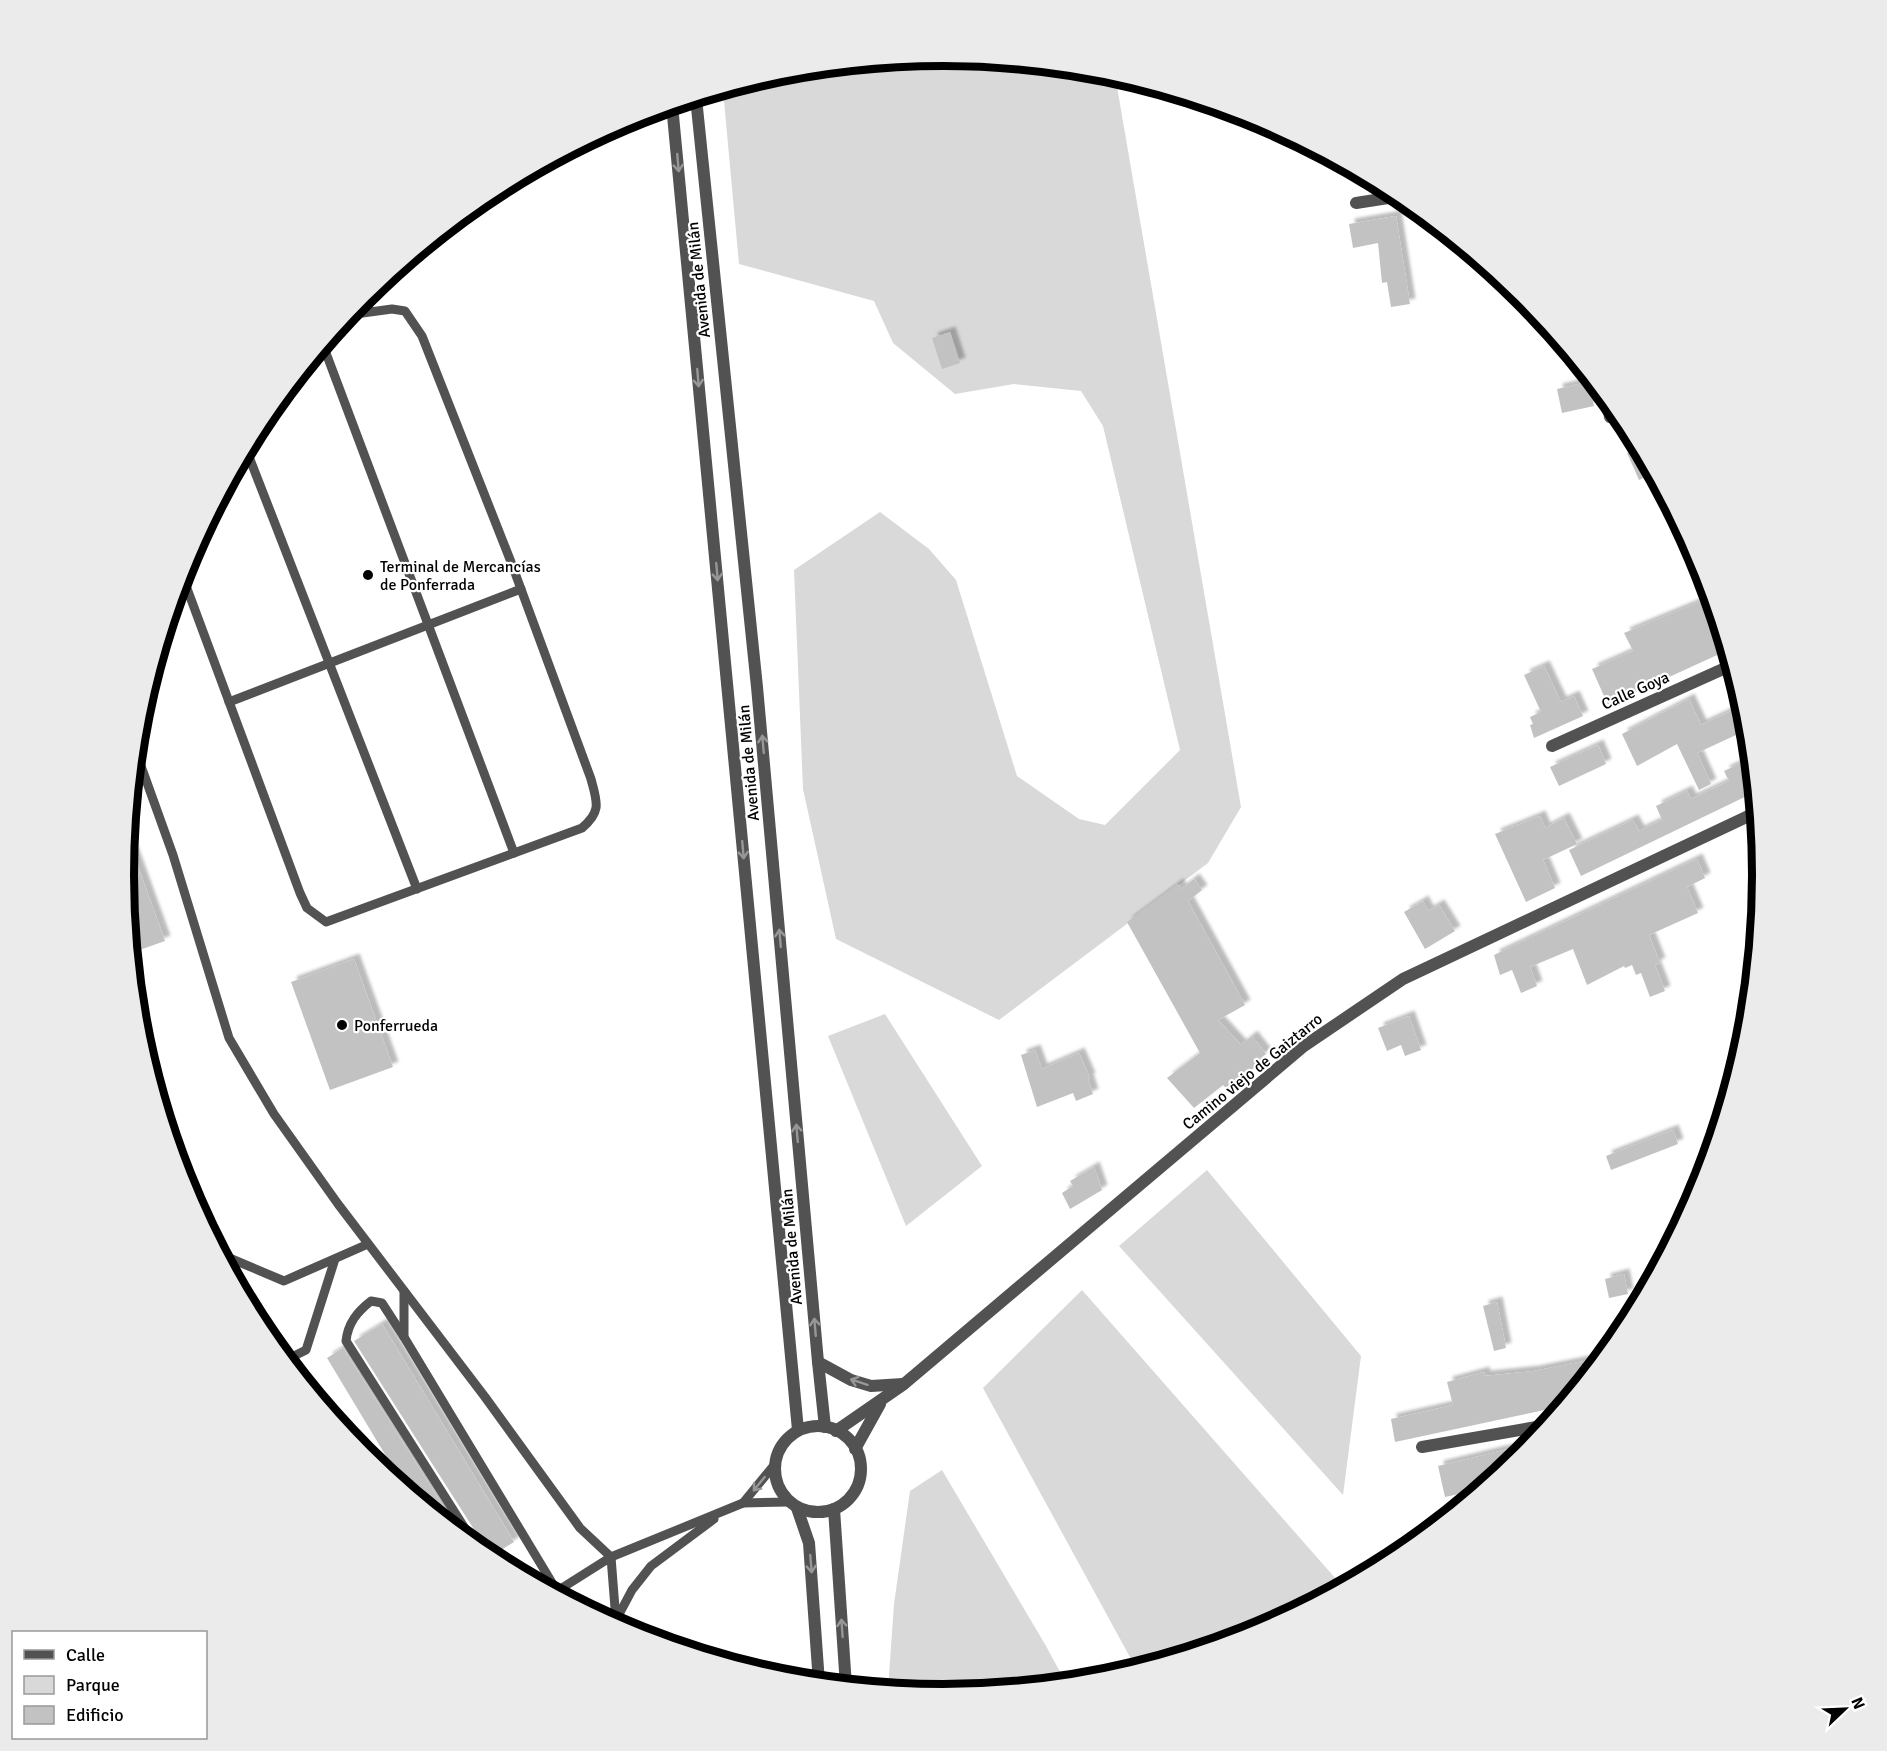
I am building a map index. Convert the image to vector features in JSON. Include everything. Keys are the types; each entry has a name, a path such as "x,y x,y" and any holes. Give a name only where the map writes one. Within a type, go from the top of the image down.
{"street":[{"name":"Avenida de Milán","path":"697,105 758,687 818,1362 831,1429"},
{"name":"Avenida de Milán","path":"673,113 798,1430"},
{"path":"1356,203 1387,198"},
{"name":"Calle Goya","path":"1552,746 1725,668"},
{"name":"Camino viejo de Gaiztarro","path":"831,1429 882,1401 904,1384 1304,1046 1403,979 1750,815"},
{"path":"818,1362 851,1380 872,1386 904,1384"},
{"name":"Camino viejo de Gaiztarro","path":"855,1449 882,1401"},
{"path":"793,1505 812,1512 834,1509 846,1502 854,1491 860,1475 859,1460 847,1438 831,1429 811,1426 798,1430 786,1439 775,1464 777,1486 793,1505 809,1543 818,1675"},
{"path":"1422,1447 1535,1427"},
{"path":"834,1509 846,1679"}],"lane":[{"path":"187,589 300,893 307,908 326,922 582,828 593,819 598,806 591,779 521,589 422,336 405,311 392,309 362,313"},
{"path":"326,353 514,853"},
{"path":"250,458 417,889"},
{"path":"229,702 521,589"},
{"path":"141,768 172,855 229,1038 274,1114 368,1244 580,1528 611,1557 615,1615"},
{"path":"230,1258 284,1281 368,1244"},
{"path":"293,1357 306,1350 335,1259"},
{"path":"404,1291 404,1337"},
{"path":"465,1528 346,1341 347,1329 358,1310 371,1301 382,1303 404,1337 551,1583"},
{"path":"743,1503 775,1464"},
{"path":"561,1589 611,1557 743,1503 793,1505"},
{"path":"619,1617 632,1590 651,1566 698,1529 731,1508"}],"green space":[{"path":"944,66 1049,73 1117,86 1241,807 1208,863 999,1020 836,939 803,789 794,570 880,512 929,549 956,580 1017,776 1079,819 1105,825 1180,750 1103,426 1081,391 1014,384 955,394 893,343 874,301 739,264 724,97 786,82 838,73"},
{"path":"885,1014 982,1166 906,1226 828,1036"},
{"path":"1207,1170 1361,1356 1343,1495 1119,1246"},
{"path":"1082,1290 1339,1582 1302,1602 1204,1642 1132,1662 983,1388"},
{"path":"942,1470 1062,1676 996,1683 944,1685 889,1683 894,1604 910,1491"}],"building":[{"path":"1396,216 1410,304 1391,307 1387,282 1382,283 1378,243 1353,248 1349,224"},
{"path":"950,332 960,363 942,369 932,338"},
{"path":"1586,383 1589,388 1594,406 1562,413 1557,389"},
{"path":"1632,451 1648,476 1639,480 1627,453"},
{"path":"1704,600 1721,653 1608,705 1592,669 1633,651 1624,633"},
{"path":"1544,666 1561,702 1574,696 1583,716 1534,738 1530,717 1541,712 1524,675"},
{"path":"1689,699 1701,725 1735,709 1740,733 1697,753 1711,784 1699,790 1677,744 1637,766 1622,734"},
{"path":"1598,745 1606,764 1559,786 1550,767"},
{"path":"1745,761 1748,795 1581,876 1569,850 1633,820 1639,831 1662,820 1656,806 1687,791 1691,799 1729,781 1724,771"},
{"path":"1540,816 1545,828 1564,818 1577,844 1543,860 1555,888 1526,902 1495,834"},
{"path":"135,857 165,941 138,950"},
{"path":"1697,859 1705,878 1687,887 1698,913 1649,935 1660,963 1655,965 1665,991 1650,997 1641,973 1636,975 1632,965 1625,968 1624,966 1587,985 1573,949 1530,967 1537,986 1521,993 1512,970 1500,975 1494,955"},
{"path":"1194,879 1202,890 1188,901 1245,1005 1218,1020 1241,1045 1252,1036 1266,1054 1256,1061 1259,1064 1246,1074 1226,1088 1223,1085 1194,1108 1167,1078 1200,1053 1127,922 1178,884 1181,889"},
{"path":"1423,901 1428,911 1439,905 1455,931 1425,949 1404,912"},
{"name":"Ponferrueda","path":"354,959 393,1067 330,1090 291,982"},
{"path":"1409,1016 1421,1050 1405,1056 1401,1045 1387,1051 1378,1028"},
{"path":"1035,1050 1042,1069 1079,1053 1090,1078 1088,1079 1093,1094 1076,1101 1073,1093 1037,1107 1021,1055"},
{"path":"1673,1130 1678,1144 1611,1170 1606,1156"},
{"path":"1094,1167 1102,1190 1070,1209 1062,1193 1073,1186 1070,1181"},
{"path":"1624,1274 1628,1294 1609,1298 1605,1279"},
{"path":"1497,1302 1506,1348 1494,1351 1483,1306"},
{"path":"382,1324 514,1542 498,1552 480,1539 354,1341"},
{"path":"343,1348 450,1517 394,1469 327,1358"},
{"path":"1592,1359 1553,1408 1395,1442 1391,1419 1453,1405 1447,1382 1484,1372 1485,1376 1534,1371"},
{"path":"1517,1447 1467,1492 1445,1497 1438,1466"}],"place":[{"name":"Terminal de Mercancías de Ponferrada","path":"368,575"},
{"name":"Ponferrueda","path":"342,1025"}]}
